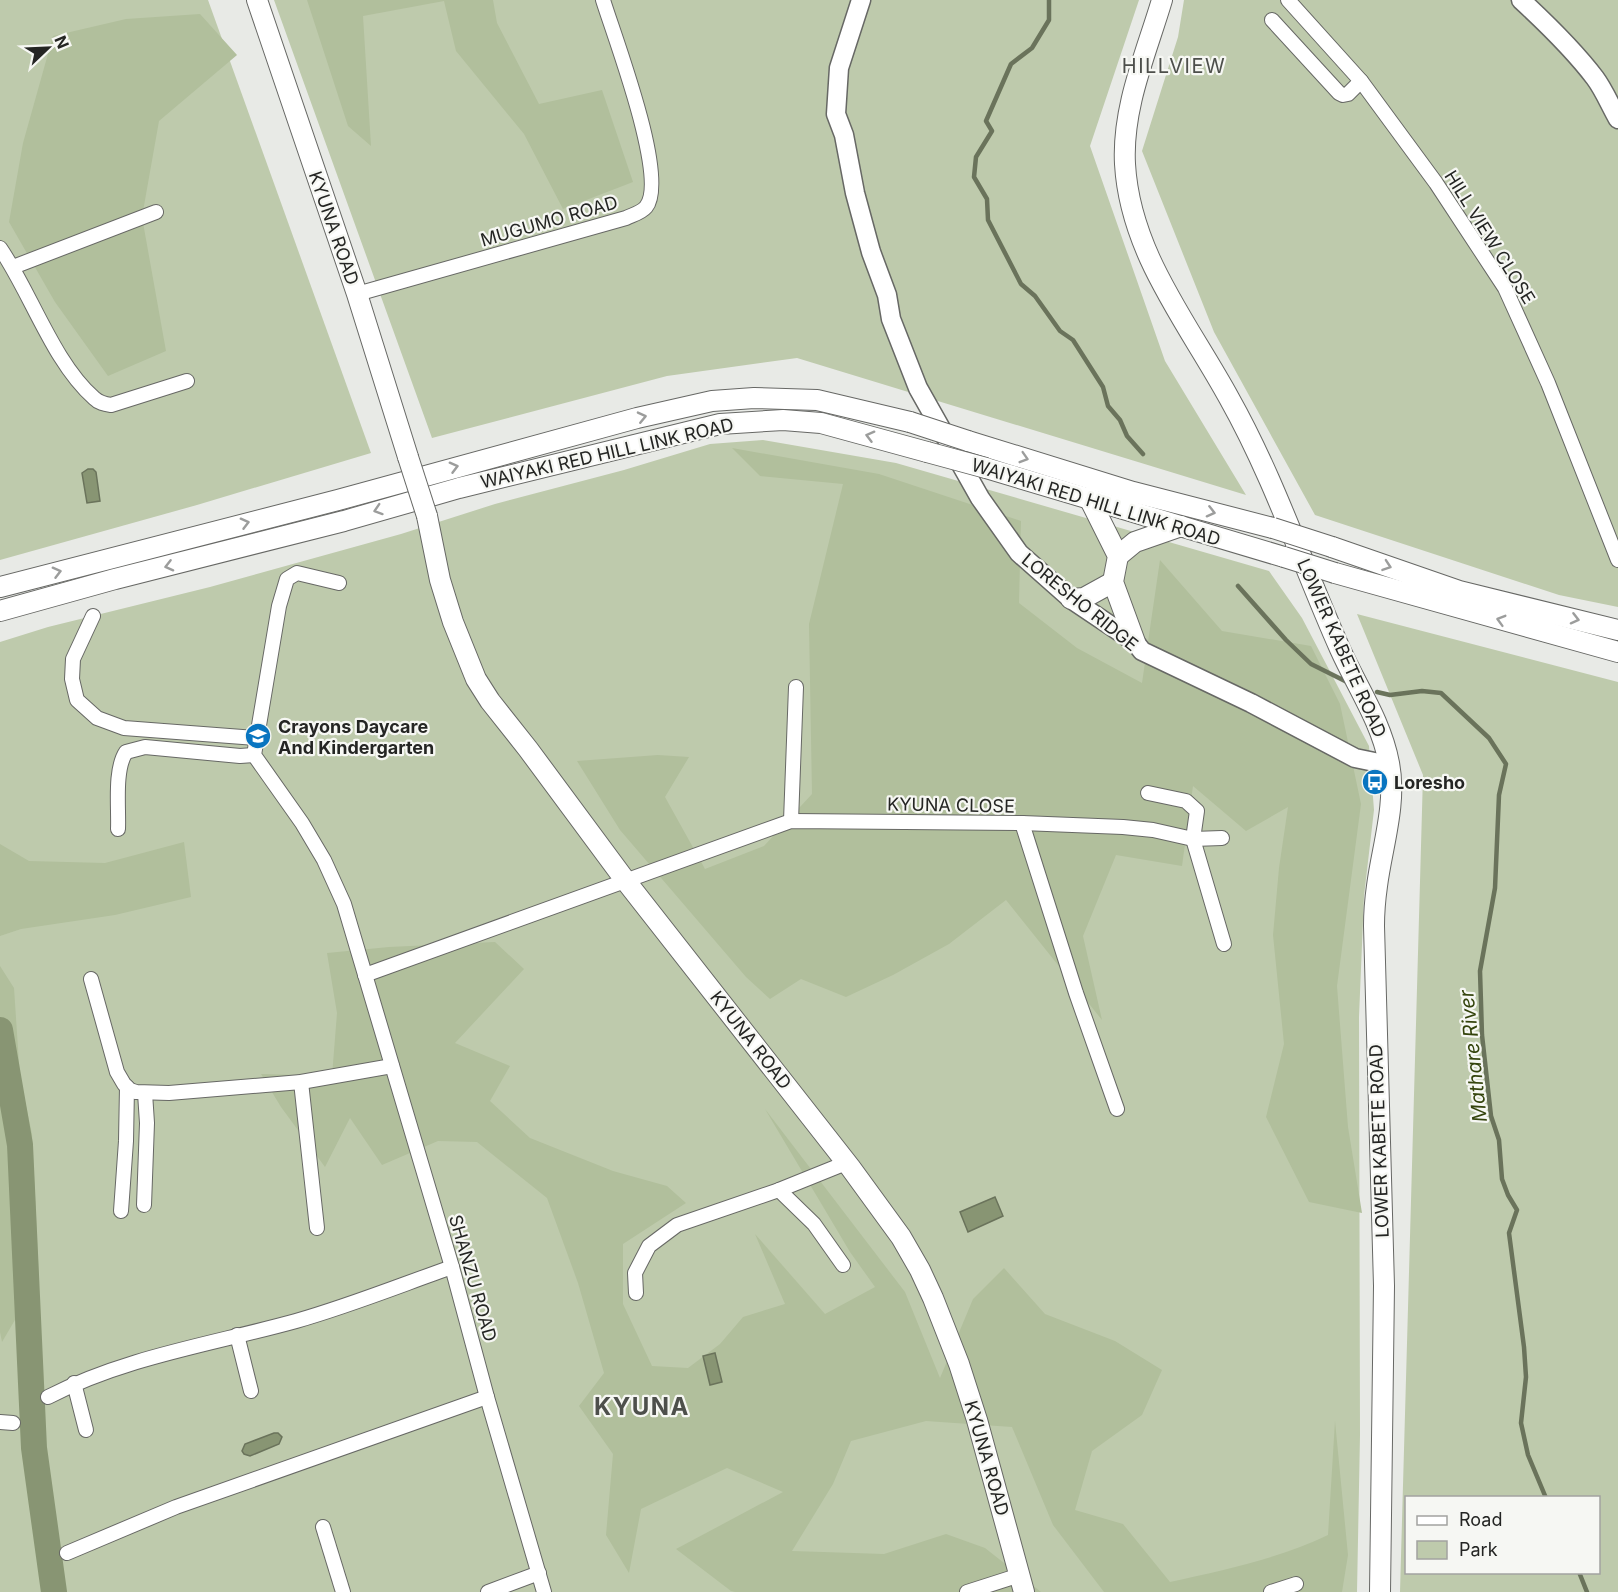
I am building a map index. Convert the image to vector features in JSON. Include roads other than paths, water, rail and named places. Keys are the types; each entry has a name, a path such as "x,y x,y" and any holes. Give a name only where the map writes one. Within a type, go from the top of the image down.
{"main road":[{"name":"KYUNA ROAD","path":"257,0 357,294 427,516 442,587 463,650 476,679 626,880 901,1237 933,1298 959,1364 1022,1584"},
{"name":"LOWER KABETE ROAD","path":"1162,0 1127,113 1125,164 1135,222 1159,278 1180,318 1214,371 1260,458 1341,650 1381,732 1389,765 1390,795 1376,887 1374,926 1384,1286 1380,1592"},
{"name":"WAIYAKI RED HILL LINK ROAD","path":"0,587 338,500 637,417 712,401 754,398 817,400 910,422 1133,492 1273,528 1459,591 1618,630"},
{"name":"WAIYAKI RED HILL LINK ROAD","path":"0,610 344,521 459,488 720,424 783,420 821,423 986,468 1335,573 1618,652"},
{"path":"1089,498 1118,556 1113,582 1135,642"},
{"path":"1118,556 1135,542 1181,526"},
{"path":"1071,599 1084,598 1113,582"}],"street":[{"name":"MUGUMO ROAD","path":"357,294 626,218 647,207 652,183 648,147 603,0"},
{"name":"LORESHO RIDGE","path":"861,0 839,68 836,114 844,135 855,193 871,252 887,295 891,319 918,388 980,498 1019,553 1071,599 1135,642 1142,651 1251,703 1354,758 1389,765"},
{"name":"HILL VIEW CLOSE","path":"1288,0 1361,81 1436,183 1505,288 1548,382 1618,560"},
{"path":"1521,0 1562,39 1590,72 1618,119"},
{"path":"1272,20 1338,93 1348,94 1361,81"},
{"path":"13,267 156,212"},
{"path":"0,248 13,267 62,357 94,399 102,404 111,405 187,381"},
{"path":"118,829 121,759 126,752 145,747 240,756 255,747 279,606 287,579 290,575 297,573 339,583"},
{"path":"93,615 73,659 72,679 77,700 97,718 124,728 255,747"},
{"path":"791,821 796,687"},
{"name":"SHANZU ROAD","path":"255,747 324,860 344,904 452,1267 544,1592"},
{"path":"1148,792 1186,801 1197,811 1193,839 1224,945"},
{"name":"KYUNA CLOSE","path":"626,880 791,821 1022,824 1076,993 1117,1109"},
{"path":"1022,824 1123,827 1153,830 1193,839 1222,838"},
{"path":"365,975 626,880"},
{"path":"91,979 115,1065 127,1087 121,1211"},
{"path":"127,1087 136,1092 169,1093 301,1082 392,1066"},
{"path":"301,1082 317,1228"},
{"path":"144,1205 147,1123 145,1093"},
{"path":"636,1293 635,1273 649,1246 677,1225 779,1190 846,1163"},
{"path":"779,1190 814,1224 843,1265"},
{"path":"48,1397 74,1383 118,1368 316,1315 452,1267"},
{"path":"237,1335 250,1391"},
{"path":"74,1383 86,1430"},
{"path":"68,1553 176,1507 487,1397"},
{"path":"324,1527 343,1592"},
{"path":"488,1592 538,1573"},
{"path":"967,1592 1022,1584"},
{"path":"1271,1592 1296,1584"}],"waterway":[{"path":"1049,0 1049,20 1032,48 1011,64 986,121 992,131 976,157 974,177 987,199 988,220 1021,284 1035,296 1060,331 1073,340 1103,387 1108,406 1120,420 1127,436 1143,454"},
{"path":"1238,586 1286,640 1311,664 1349,683"},
{"name":"Mathare River","path":"1377,692 1390,695 1422,691 1441,693 1489,738 1506,764 1499,795 1495,888 1480,971 1482,1035 1491,1116 1499,1140 1502,1179 1517,1210 1509,1233 1526,1377 1521,1423 1528,1455 1545,1496"},
{"path":"0,1030 20,1145 34,1448 54,1592"},
{"name":"Mathare River","path":"1580,1574 1587,1592"}],"place":[{"name":"Crayons Daycare And Kindergarten","path":"258,736"},
{"name":"Loresho","path":"1375,782"}],"district":[{"name":"HILLVIEW","path":"1174,66"},
{"name":"KYUNA","path":"642,1406"}]}
